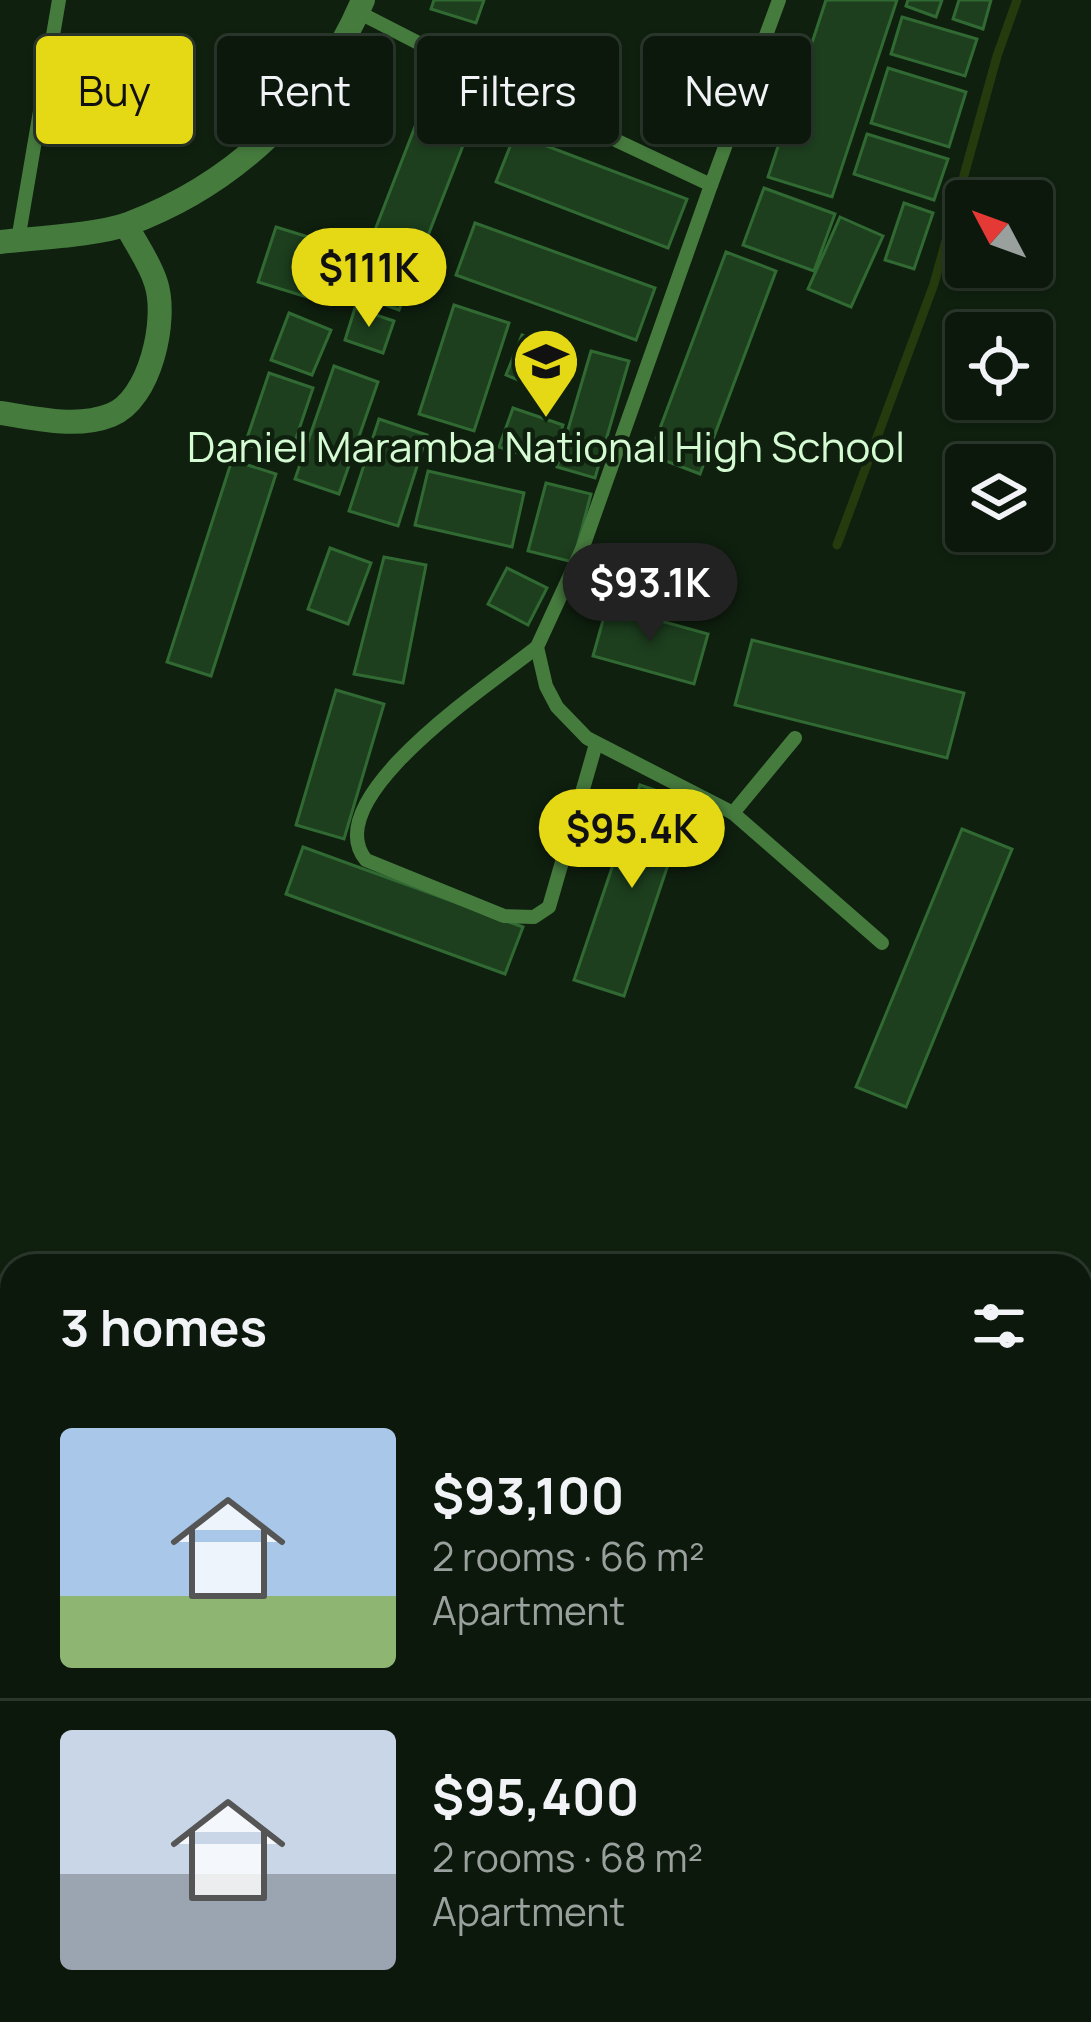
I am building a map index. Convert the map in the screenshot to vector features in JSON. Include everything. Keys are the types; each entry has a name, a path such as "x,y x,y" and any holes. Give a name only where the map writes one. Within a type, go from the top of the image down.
{"street":[{"path":"9,241 126,225 204,186 262,146 315,87 361,6"},
{"path":"0,413 72,423 113,415 136,396 148,376 160,308 157,285 126,225"}],"lane":[{"path":"9,241 59,0"},
{"path":"596,744 549,907 534,917 505,916 366,860 356,848 356,827 372,791 394,763 537,647 583,547 779,0"},
{"path":"361,6 524,98 711,185"},
{"path":"537,647 556,707 596,744 733,813 882,943"},
{"path":"733,813 795,738"}],"building":[{"path":"434,0 484,0 476,23 431,9"},
{"path":"826,0 897,0 832,197 768,177 779,144 811,144 811,46"},
{"path":"908,0 942,0 936,17 906,6"},
{"path":"959,0 991,0 983,29 953,19"},
{"path":"902,17 977,39 965,76 891,54"},
{"path":"888,68 966,92 949,147 871,123"},
{"path":"417,122 417,144 464,144 399,310 351,292"},
{"path":"867,134 948,159 934,200 854,174"},
{"path":"511,144 541,144 687,199 668,248 496,182"},
{"path":"764,188 835,214 814,271 743,245"},
{"path":"904,203 933,213 914,269 885,260"},
{"path":"840,217 883,236 851,307 808,289"},
{"path":"475,223 655,288 636,340 456,275"},
{"path":"276,227 344,248 326,303 258,282"},
{"path":"726,252 776,271 700,474 650,455"},
{"path":"454,305 509,323 474,431 419,414"},
{"path":"355,308 394,321 383,353 345,340"},
{"path":"289,313 331,330 312,375 271,360"},
{"path":"522,335 565,351 549,392 506,375"},
{"path":"591,351 629,361 595,478 557,467"},
{"path":"334,366 378,382 339,494 295,479"},
{"path":"269,373 313,388 289,459 245,444"},
{"path":"513,408 563,425 550,464 499,447"},
{"path":"379,419 427,435 398,526 349,511"},
{"path":"232,460 276,474 211,676 167,662"},
{"path":"428,471 524,493 512,547 415,525"},
{"path":"546,483 591,494 573,562 528,551"},
{"path":"330,548 371,563 348,624 308,609"},
{"path":"384,557 426,565 403,683 354,674"},
{"path":"507,568 547,588 528,625 488,604"},
{"path":"607,606 708,634 694,684 593,656"},
{"path":"752,640 964,693 947,758 735,705"},
{"path":"336,690 384,704 344,839 296,825"},
{"path":"640,785 689,802 624,996 574,980"},
{"path":"962,829 1012,849 906,1107 856,1087"},
{"path":"303,847 523,927 505,974 286,894"}],"waterway":[{"path":"837,545 934,284 1017,0"}],"place":[{"name":"Daniel Maramba National High School","path":"546,420"}]}
